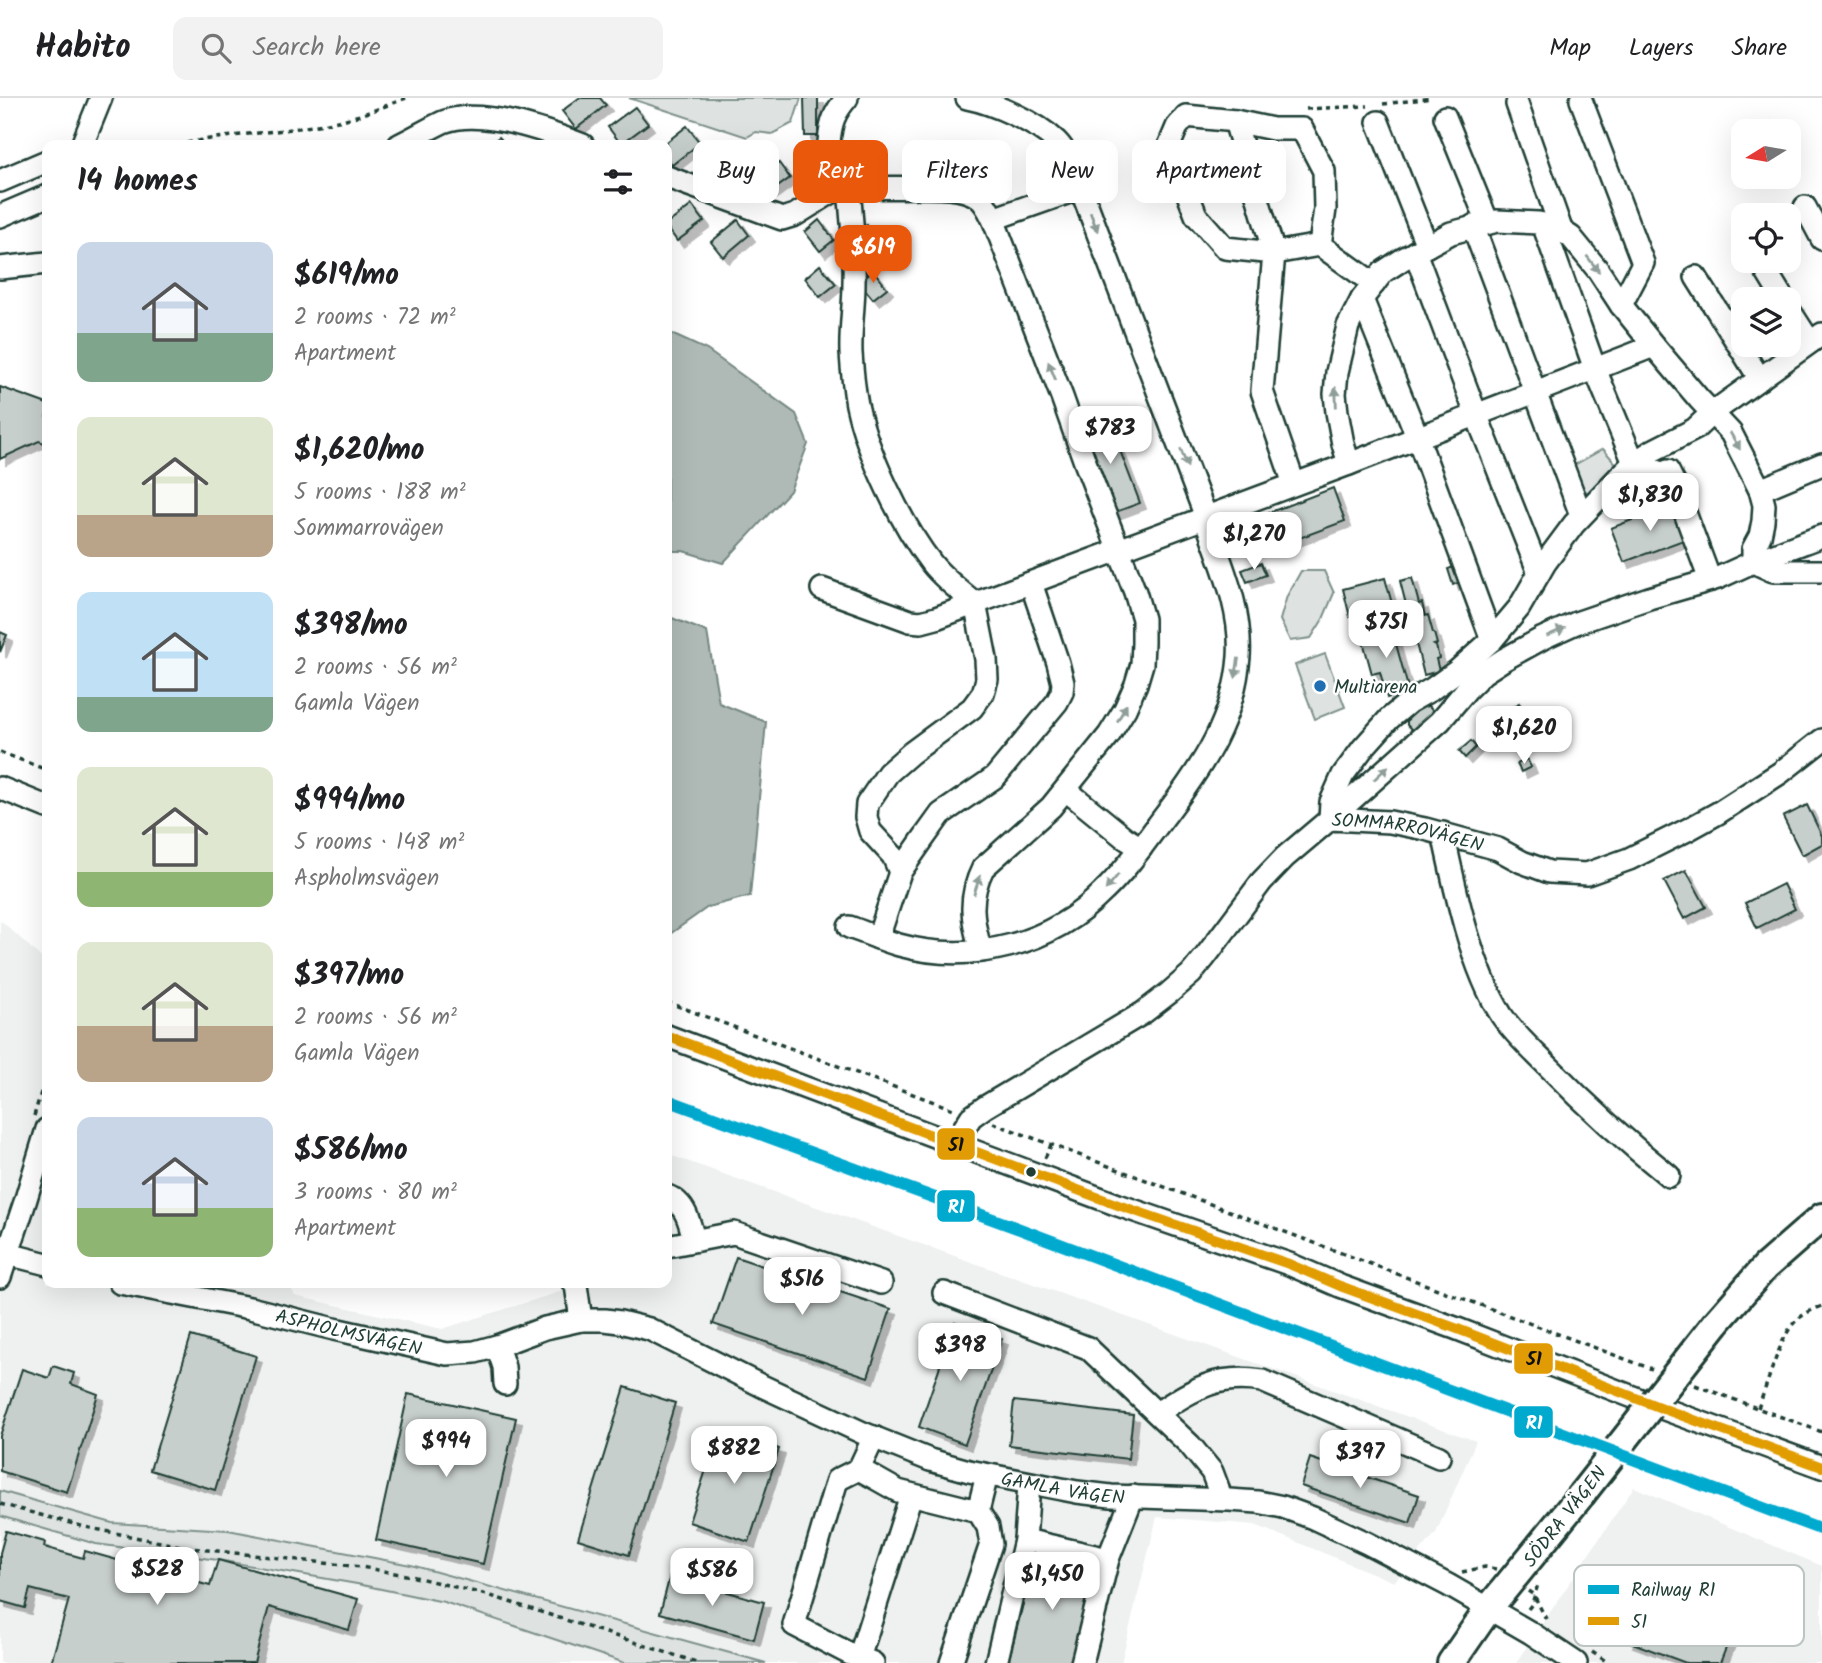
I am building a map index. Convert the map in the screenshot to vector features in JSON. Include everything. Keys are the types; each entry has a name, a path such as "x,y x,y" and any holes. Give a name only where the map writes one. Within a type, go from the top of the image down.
{"main road":[{"name":"SÖDRA VÄGEN","path":"1451,1663 1489,1608 1716,1323 1765,1267 1822,1217"}],"street":[{"path":"84,140 101,98"},
{"path":"830,140 837,109 847,98"},
{"path":"967,98 999,107 1038,127 1055,140"},
{"path":"1581,100 1643,263 1621,304"},
{"path":"1517,104 1595,369 1643,457 1665,465 1710,580"},
{"path":"1186,116 1235,121 1273,129 1302,129 1324,171 1325,209 1320,245 1274,253 1225,248 1196,215 1169,146 1177,127 1186,116"},
{"path":"409,140 444,122 469,117 514,123 567,140"},
{"path":"1445,117 1536,391 1581,515"},
{"path":"1235,121 1274,253 1262,391 1294,484"},
{"path":"1378,122 1476,414 1539,573"},
{"path":"0,181 42,162"},
{"path":"672,179 782,219 795,215 814,203"},
{"path":"888,187 967,191 985,204 1062,397 1143,619 1142,664 1125,709 1109,735 1066,790 983,868 973,895 975,933 981,951"},
{"path":"0,216 42,199"},
{"path":"851,203 855,282 851,352 857,405 882,474 921,548 933,566 975,603 986,659 987,679 983,693 972,708 888,773 867,804 866,817 870,831 893,856 900,872"},
{"path":"993,219 1038,203"},
{"path":"849,927 899,945 956,953 1006,948 1034,939 1084,909 1105,890 1141,848 1201,766 1220,732 1231,703 1239,658 1239,632 1234,600 1206,517 1087,203"},
{"path":"1805,207 1822,239"},
{"path":"1349,464 1337,412 1337,372 1348,326 1383,272 1451,233 1481,225 1519,222 1553,228 1571,237 1654,346 1731,433 1760,490 1764,505 1763,520 1753,550 1753,562"},
{"path":"1320,245 1368,292 1417,436 1492,640"},
{"path":"0,268 42,264"},
{"path":"1696,277 1760,379"},
{"path":"1330,819 1331,802 1343,775 1363,748 1409,702 1457,671 1492,640 1519,608 1558,544 1581,515 1643,457 1695,429 1712,413 1816,338 1801,322"},
{"path":"822,589 910,621 921,622 936,618 1349,464 1654,346"},
{"path":"1760,490 1822,464"},
{"path":"1330,819 1440,721 1483,673 1503,660 1576,623 1710,580 1822,536"},
{"path":"1753,562 1773,571 1822,571"},
{"path":"878,938 900,872 941,814 995,777 1062,692 1063,683 1058,663 1031,583"},
{"path":"1432,689 1449,711"},
{"name":"SOMMARROVÄGEN","path":"954,1144 973,1116 985,1107 1143,1013 1191,974 1262,881 1285,857 1330,819 1390,822 1443,833 1498,849 1549,872 1587,874 1629,859 1689,830 1780,773 1822,740"},
{"path":"0,788 42,805"},
{"path":"1066,790 1141,848"},
{"path":"1443,833 1471,943 1503,1017 1569,1087 1669,1176"},
{"path":"672,1038 1118,1205 1289,1264 1340,1286 1822,1467"},
{"path":"0,1277 4,1253 25,1202 42,1146"},
{"path":"672,1197 687,1216 694,1240"},
{"path":"672,1245 734,1233 881,1283"},
{"path":"4,1253 42,1263"},
{"name":"ASPHOLMSVÄGEN","path":"146,1288 250,1308 447,1354 475,1352 545,1328 580,1320"},
{"path":"576,1288 580,1320"},
{"path":"944,1293 1088,1348 1190,1445 1212,1472 1220,1499"},
{"name":"GAMLA VÄGEN","path":"580,1320 605,1320 649,1329 762,1386 930,1460 987,1475 1077,1492 1111,1496 1220,1499 1283,1507 1367,1543 1489,1608 1576,1663"},
{"path":"497,1346 504,1367 505,1384"},
{"path":"1157,1413 1191,1391 1219,1381 1242,1378 1262,1381 1439,1457"},
{"path":"874,1437 859,1469 837,1480 794,1625 866,1660 911,1494"},
{"path":"859,1469 898,1491 978,1511 988,1527 991,1544 951,1663"},
{"path":"978,1511 987,1475"},
{"path":"996,1663 1026,1540 1029,1484"},
{"path":"1082,1663 1108,1559 1132,1496"},
{"path":"1026,1540 1108,1559"}],"path":[{"path":"207,140 331,123 406,98"},
{"path":"1299,109 1343,108 1432,98"},
{"path":"0,752 42,768"},
{"path":"672,1004 1654,1369"},
{"path":"1045,1158 1051,1145"},
{"path":"1758,1408 1792,1325 1808,1312 1822,1306"},
{"path":"1693,1384 1822,1432"},
{"path":"0,1504 85,1527 190,1548 361,1567 411,1576 491,1596 699,1663"}],"shaded area":[{"path":"629,98 801,98 793,123 772,134 756,132 747,137"},
{"path":"672,334 707,350 796,414 808,444 790,491 723,563 683,551 672,551"},
{"path":"1603,449 1620,468 1590,497 1569,468"},
{"path":"1301,571 1324,571 1334,593 1311,638 1290,641 1280,620 1287,596"},
{"path":"672,618 707,632 719,703 766,722 750,896 708,907 672,933"},
{"name":"Multiarena","path":"1325,654 1345,707 1315,719 1295,665"},
{"path":"0,921 42,958 42,1288 291,1288 295,1296 442,1329 572,1288 672,1288 672,1156 1476,1441 1436,1533 1394,1582 1255,1525 1157,1517 1121,1663 0,1663"},
{"path":"1634,1487 1822,1566 1822,1663 1516,1663 1574,1576 1574,1646 1804,1646 1804,1565 1582,1565"},
{"path":"0,1491 112,1523 228,1530 411,1565 766,1663 625,1663 444,1602 218,1560 96,1544 0,1516"}],"building":[{"path":"579,98 600,98 606,105 576,129 562,111"},
{"path":"804,98 818,98 818,136 805,136"},
{"path":"635,107 648,124 626,140 618,140 608,127"},
{"path":"687,126 698,140 693,140 693,148 672,165 672,140 669,140"},
{"path":"779,163 790,178 779,186"},
{"path":"692,205 704,221 677,241 672,234 672,220"},
{"path":"738,220 749,235 723,257 711,242"},
{"path":"819,220 834,240 820,251 805,232"},
{"path":"867,225 881,243 867,254 853,236"},
{"path":"820,265 836,284 820,297 805,278"},
{"path":"873,270 887,288 873,299 859,282"},
{"path":"0,387 42,402 42,442 39,441 0,459"},
{"path":"1108,419 1140,503 1113,513 1081,429"},
{"path":"1333,488 1345,521 1278,546 1265,514"},
{"path":"1676,503 1689,538 1624,562 1611,528"},
{"path":"1261,563 1266,575 1247,582 1242,570"},
{"path":"1456,566 1460,582 1453,585 1448,569"},
{"path":"1385,578 1397,622 1376,627 1372,612 1350,617 1343,589"},
{"path":"1412,578 1419,604 1422,603 1425,616 1428,615 1439,658 1436,659 1439,671 1424,675 1400,581"},
{"path":"1391,626 1409,691 1387,698 1380,672 1372,674 1361,634"},
{"path":"0,632 7,635 0,652"},
{"path":"1519,703 1526,712 1508,726 1501,717"},
{"path":"1428,706 1432,710 1430,717 1417,730 1412,730 1407,725 1407,720 1421,707"},
{"path":"1537,721 1547,725 1543,734 1533,730"},
{"path":"1471,741 1476,747 1465,758 1459,751"},
{"path":"1527,759 1531,767 1521,772 1517,764"},
{"path":"1807,805 1822,836 1822,844 1802,855 1783,817"},
{"path":"1686,870 1706,907 1684,919 1664,881"},
{"path":"1783,884 1795,909 1757,928 1745,903"},
{"path":"736,1257 891,1309 868,1377 713,1324"},
{"path":"955,1322 1002,1339 965,1444 919,1427"},
{"path":"191,1336 256,1356 215,1490 150,1470"},
{"path":"53,1366 74,1373 71,1384 98,1394 67,1492 0,1471 0,1436 22,1369 49,1378"},
{"path":"625,1387 675,1403 629,1555 578,1539"},
{"path":"408,1394 516,1418 483,1564 376,1540"},
{"path":"1014,1401 1133,1415 1128,1459 1009,1445"},
{"path":"719,1430 779,1449 749,1542 689,1522"},
{"path":"1310,1458 1419,1495 1410,1523 1301,1486"},
{"path":"6,1531 45,1542 44,1547 83,1558 85,1551 210,1586 218,1560 358,1599 349,1630 269,1607 254,1663 51,1663 69,1599 30,1589 25,1608 0,1601 0,1553"},
{"path":"1036,1553 1095,1568 1071,1663 1008,1663"},
{"path":"670,1576 764,1602 754,1639 660,1613"},
{"path":"1640,1646 1727,1646 1720,1663 1686,1663"}],"rail line":[{"name":"R1","path":"672,1102 1009,1225 1822,1530"}],"transit line":[{"name":"51","path":"672,1038 1118,1205 1289,1264 1340,1286 1822,1467"}],"place":[{"name":"Multiarena","path":"1320,686"}]}
